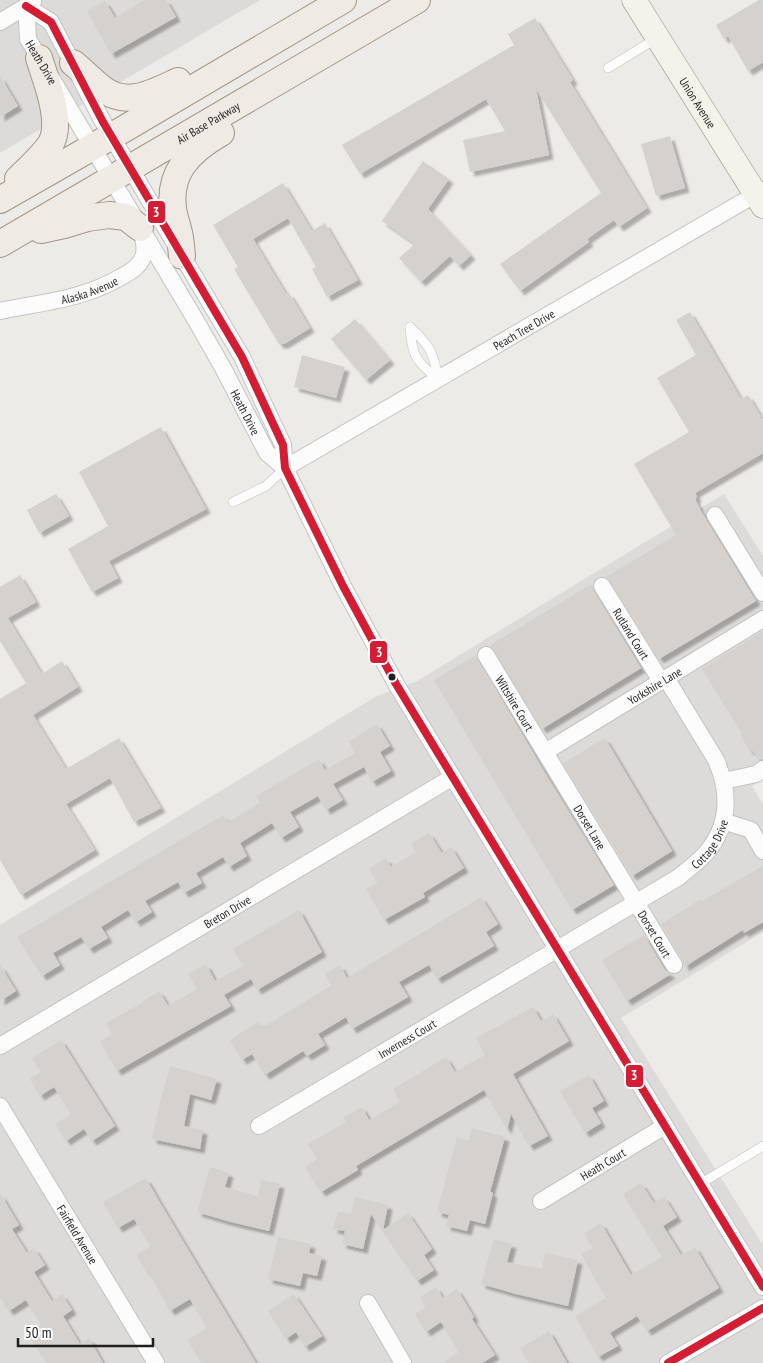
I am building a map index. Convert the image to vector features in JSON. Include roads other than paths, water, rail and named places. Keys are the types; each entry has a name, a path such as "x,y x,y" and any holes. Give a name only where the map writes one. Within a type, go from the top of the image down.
{"main road":[{"path":"0,200 342,0"},
{"name":"Air Base Parkway","path":"9,239 417,0"},
{"path":"182,256 172,195 174,182 189,155 201,144 296,89 373,26"},
{"path":"73,62 100,87 126,99 155,92 193,74 247,56"},
{"path":"0,200 51,143 56,128 54,111 39,58"},
{"path":"9,239 87,218 109,215 126,217 140,228"}],"street":[{"name":"Union Avenue","path":"634,0 761,196"},
{"path":"0,22 32,3"},
{"name":"Heath Drive","path":"32,3 28,39 39,58 101,142 120,174 182,256 214,308 250,372 283,445 285,468 343,586 396,684 763,1287"},
{"name":"Heath Drive","path":"32,3 51,22 73,62 101,142 120,174 140,228 223,368 268,453 285,468"},
{"name":"Peach Tree Drive","path":"285,468 761,196"},
{"name":"Alaska Avenue","path":"0,311 47,304 81,295 132,271 143,258 144,245 140,228"},
{"path":"715,514 763,593"},
{"name":"Rutland Court","path":"602,586 663,679"},
{"name":"Yorkshire Lane","path":"545,752 763,618"},
{"name":"Wiltshire Court","path":"486,655 545,752"},
{"name":"Cottage Drive","path":"557,949 679,877 710,848 723,821 726,809 726,790 716,760 663,679"},
{"name":"Dorset Lane","path":"545,752 636,902"},
{"path":"724,782 756,774 763,769"},
{"name":"Breton Drive","path":"0,1046 452,776"},
{"path":"723,821 751,830 763,850"},
{"name":"Dorset Court","path":"636,902 674,965"},
{"name":"Inverness Court","path":"259,1126 557,949"},
{"name":"Fairfield Avenue","path":"0,1106 156,1363"},
{"name":"Heath Court","path":"541,1201 666,1126"},
{"path":"368,1303 403,1363"},
{"path":"668,1363 763,1308"}],"lane":[{"path":"608,68 658,38"},
{"path":"410,327 425,340 435,359 438,379 422,366 412,348 410,327"},
{"path":"233,502 266,486 285,468"},
{"path":"700,1184 763,1146"}]}
